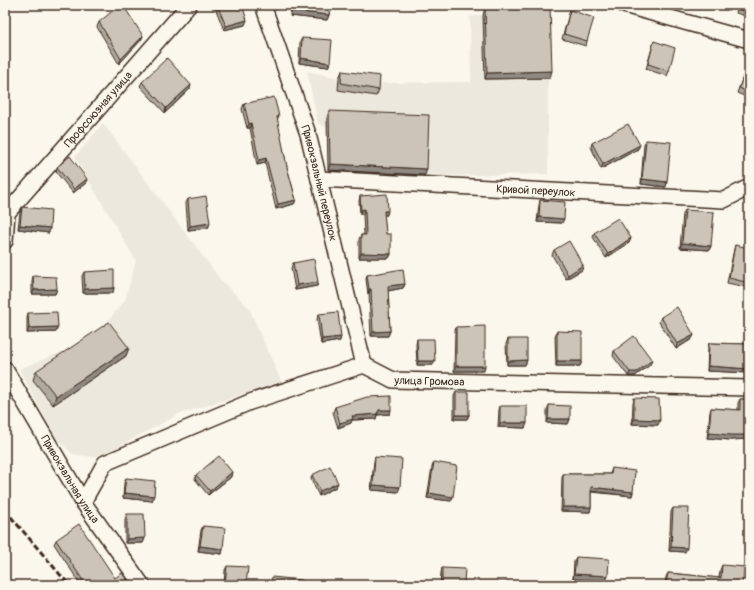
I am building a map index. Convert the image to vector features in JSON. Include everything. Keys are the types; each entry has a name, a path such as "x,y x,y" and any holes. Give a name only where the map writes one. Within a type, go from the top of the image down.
{"street":[{"name":"Профсоюзная улица","path":"6,210 190,5"},
{"name":"Привокзальный переулок","path":"263,5 308,134 364,365"},
{"path":"624,5 749,40"},
{"name":"Кривой переулок","path":"319,179 724,200 749,188"},
{"path":"5,241 6,210"},
{"path":"83,502 104,463 250,402 364,365"},
{"name":"улица Громова","path":"364,365 393,380 749,388"},
{"name":"Привокзальная улица","path":"5,370 83,502 142,585"}],"shaded area":[{"path":"548,13 548,174 425,176 328,173 327,127 318,124 307,71 339,78 378,83 471,82 470,17 483,15"},
{"path":"103,123 220,279 249,308 282,383 179,414 111,451 93,457 73,454 57,440 19,369 69,349 101,329 125,300 136,261 75,157"}],"building":[{"path":"120,5 123,5 143,36 121,59 99,22"},
{"path":"217,5 242,5 247,20 226,26"},
{"path":"292,5 330,5 329,15 292,11"},
{"path":"739,5 749,5 749,12 738,9"},
{"path":"550,6 552,71 487,73 485,8"},
{"path":"570,10 594,18 587,41 564,34"},
{"path":"302,38 332,40 330,63 301,58"},
{"path":"654,41 675,48 669,71 648,64"},
{"path":"167,58 191,85 166,108 142,82"},
{"path":"747,66 749,67 749,92 739,88"},
{"path":"342,71 380,76 379,90 341,83"},
{"path":"274,97 279,116 277,117 287,167 296,200 278,204 266,158 259,160 251,123 249,124 244,104"},
{"path":"329,111 429,115 427,169 330,164"},
{"path":"628,124 640,145 603,164 592,143"},
{"path":"646,140 671,142 667,182 642,179"},
{"path":"70,156 87,179 74,189 57,167"},
{"path":"387,194 388,211 384,211 386,234 391,234 391,254 361,253 361,235 366,235 365,209 361,210 360,196"},
{"path":"206,196 210,223 190,226 188,199"},
{"path":"540,200 565,202 564,219 539,217"},
{"path":"22,207 51,210 50,228 20,225"},
{"path":"685,210 714,212 711,246 682,243"},
{"path":"618,218 631,238 608,254 594,233"},
{"path":"569,241 583,265 568,275 554,250"},
{"path":"735,245 749,248 749,283 729,278"},
{"path":"314,259 318,282 297,285 293,263"},
{"path":"403,269 405,284 388,286 390,331 373,332 371,289 369,289 367,275"},
{"path":"114,270 114,288 85,289 84,272"},
{"path":"33,276 56,277 57,289 34,290"},
{"path":"677,307 694,335 677,344 661,317"},
{"path":"57,312 58,327 29,328 28,313"},
{"path":"338,312 341,337 322,339 319,314"},
{"path":"109,322 129,348 56,396 36,371"},
{"path":"485,326 485,366 456,366 456,327"},
{"path":"557,331 582,332 582,361 557,361"},
{"path":"634,336 652,360 637,372 630,372 614,351"},
{"path":"417,339 434,339 435,361 418,361"},
{"path":"508,339 527,339 527,360 508,361"},
{"path":"748,342 749,369 708,366 709,343 747,344"},
{"path":"456,392 469,392 469,415 456,415"},
{"path":"391,396 391,410 379,410 377,414 352,416 353,419 340,423 335,407 367,397"},
{"path":"634,398 659,399 660,420 634,419"},
{"path":"740,399 749,399 749,435 709,433 711,408 740,410"},
{"path":"549,405 570,406 570,419 548,419"},
{"path":"500,406 527,406 527,423 500,423"},
{"path":"219,456 232,472 210,491 196,475"},
{"path":"375,457 402,459 400,487 373,485"},
{"path":"434,462 457,466 453,497 429,493"},
{"path":"330,466 338,483 320,491 312,475"},
{"path":"612,468 635,471 633,492 591,487 591,507 563,507 563,474 611,474"},
{"path":"126,478 155,481 154,496 124,493"},
{"path":"673,508 689,508 687,548 671,547"},
{"path":"127,514 144,514 145,538 127,539"},
{"path":"79,524 115,578 122,573 130,585 86,585 56,540"},
{"path":"203,526 225,528 223,549 200,546"},
{"path":"749,530 749,541 747,541"},
{"path":"576,557 609,559 608,576 574,574"},
{"path":"722,565 745,567 743,585 666,585 668,573 721,578"},
{"path":"227,566 248,567 246,585 225,585"},
{"path":"442,568 465,569 464,582 509,582 509,585 442,585"},
{"path":"272,577 302,580 302,585 271,585"}],"railway":[{"path":"5,510 69,585"}]}
